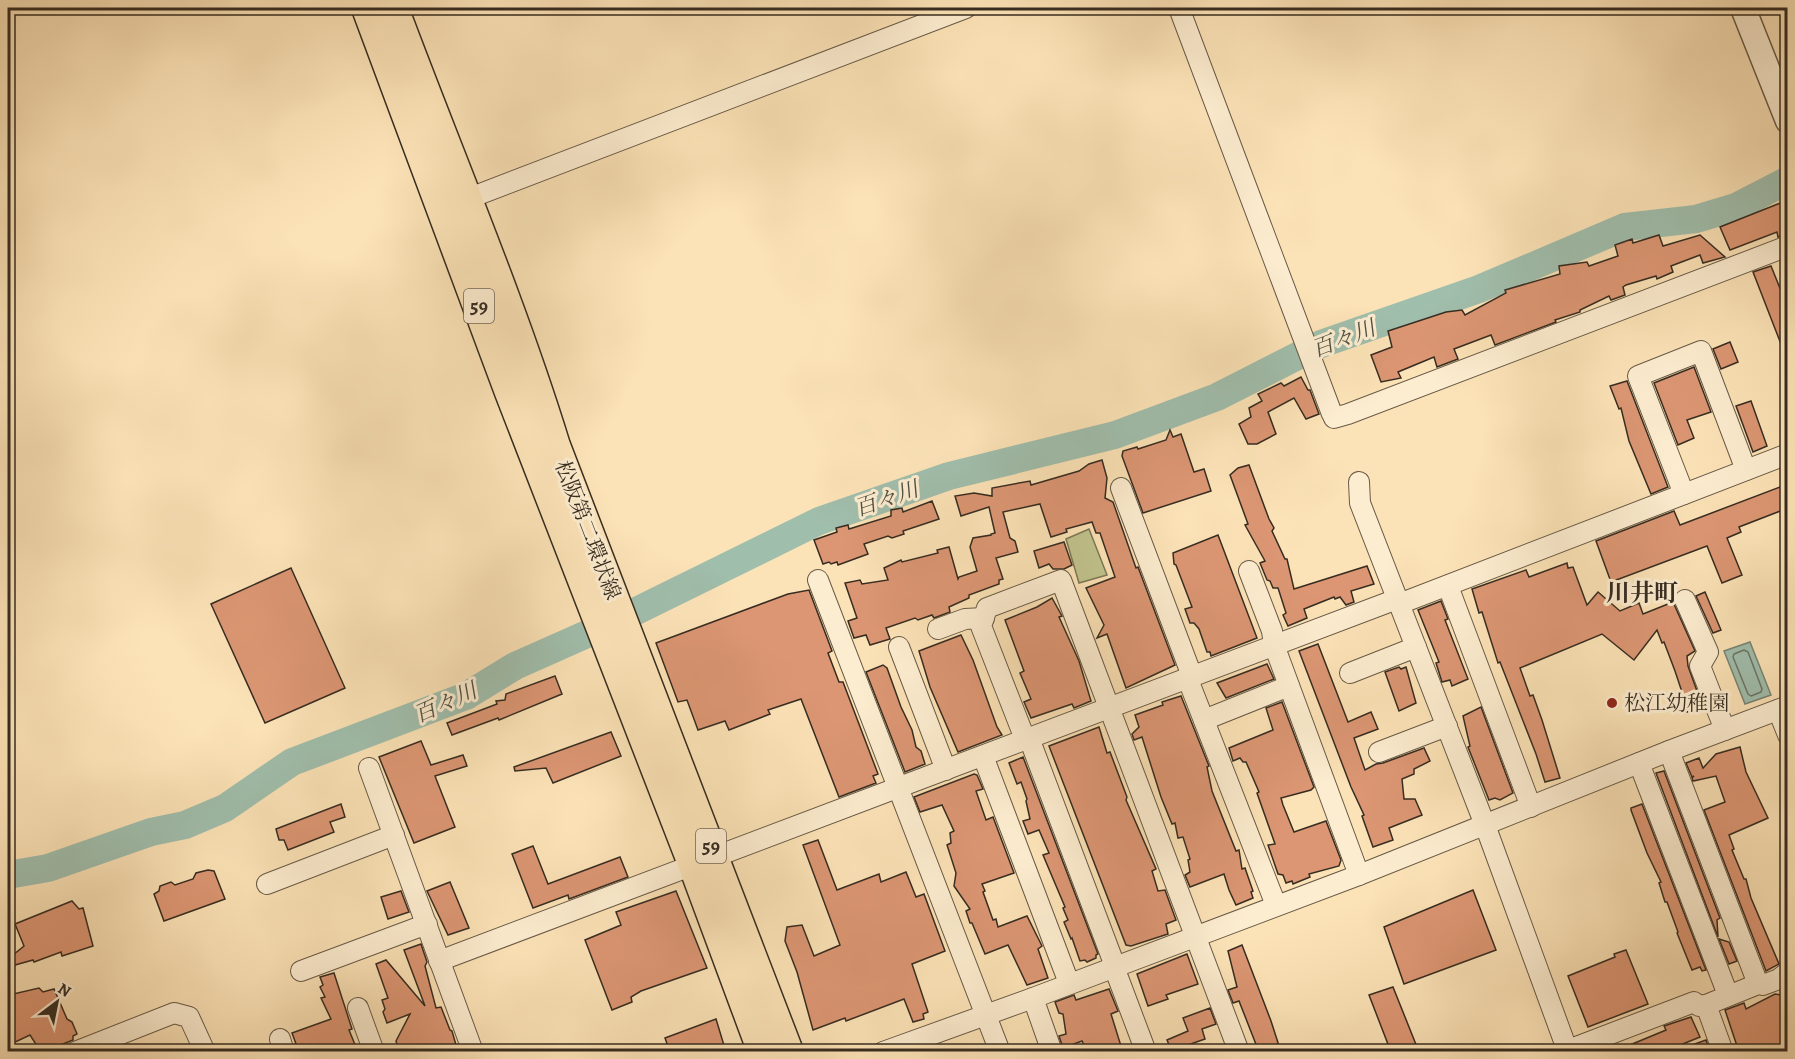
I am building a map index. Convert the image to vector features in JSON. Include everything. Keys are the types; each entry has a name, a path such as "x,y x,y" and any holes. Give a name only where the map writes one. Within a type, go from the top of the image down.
{"main road":[{"name":"松阪第二環状線","path":"367,8 510,392 603,599 705,862 788,1052"},
{"name":"松阪第二環状線","path":"393,8 538,391 603,599"},
{"name":"松阪第二環状線","path":"705,862 763,1052"}],"street":[{"path":"467,199 966,8"},
{"path":"1179,8 1302,339 1333,416 1348,414 1788,246"},
{"path":"1743,8 1788,121"},
{"path":"1684,494 1638,376 1701,351 1746,470"},
{"path":"439,961 898,789 1190,676 1398,601 1788,454"},
{"path":"1359,482 1360,503 1485,825 1566,1051 1694,1002 1699,1006 1706,1005 1758,984 1763,985 1785,979"},
{"path":"1121,488 1204,720 1276,905"},
{"path":"1248,571 1272,630 1274,645 1359,875"},
{"path":"818,580 1000,1052"},
{"path":"1146,1052 1115,966 981,626 987,608 1061,580 1239,1052"},
{"path":"1451,594 1531,807"},
{"path":"1686,600 1708,652 1700,666 1725,730"},
{"path":"938,629 965,619 984,618"},
{"path":"899,647 946,770"},
{"path":"1350,673 1416,647"},
{"path":"1204,720 1290,686"},
{"path":"883,1052 1359,875 1783,708 1788,735"},
{"path":"1379,752 1447,726"},
{"path":"1669,751 1758,984"},
{"path":"983,756 1069,983"},
{"path":"1639,763 1728,995"},
{"path":"369,768 473,1052"},
{"path":"267,884 394,836"},
{"path":"301,971 427,924"},
{"path":"1033,998 1052,1052"},
{"path":"1706,1005 1723,1052"},
{"path":"357,1008 374,1052"},
{"path":"75,1052 174,1014 189,1017 205,1052"}],"green space":[{"path":"1089,529 1107,575 1079,583 1066,539"}],"water":[{"path":"1750,642 1771,695 1745,704 1724,651"}],"building":[{"path":"1788,200 1788,234 1778,237 1777,232 1730,250 1720,227"},
{"path":"1659,235 1663,246 1700,235 1725,257 1703,263 1700,255 1671,266 1673,272 1657,279 1656,276 1626,285 1623,287 1625,295 1611,300 1609,296 1580,312 1495,345 1491,335 1454,349 1458,359 1437,367 1434,357 1398,372 1401,378 1381,382 1371,355 1392,347 1388,331 1446,312 1462,310 1465,315 1506,293 1505,290 1560,274 1559,266 1587,262 1589,266 1618,256 1615,245 1632,239 1633,243"},
{"path":"1771,266 1788,308 1786,357 1753,272"},
{"path":"1730,342 1738,362 1721,369 1713,349"},
{"path":"1694,367 1711,412 1687,420 1694,438 1678,445 1654,383"},
{"path":"1301,377 1310,390 1319,414 1306,419 1294,398 1268,412 1276,434 1257,444 1248,444 1239,424 1251,417 1249,408 1262,401 1258,394 1281,383 1284,386"},
{"path":"1627,381 1668,487 1651,494 1629,441 1621,408 1619,409 1610,386"},
{"path":"1751,401 1767,446 1753,452 1736,406"},
{"path":"1170,430 1173,437 1181,434 1194,472 1204,469 1211,491 1143,513 1122,456 1123,451 1166,440"},
{"path":"1102,460 1107,478 1105,498 1113,502 1136,568 1138,567 1175,665 1126,688 1107,634 1097,638 1104,625 1086,588 1115,577 1100,533 1096,533 1092,522 1066,529 1067,532 1051,537 1040,504 1003,512 1010,538 1015,541 1018,552 996,558 1003,579 999,580 999,584 969,595 969,598 949,607 950,612 934,618 932,615 918,620 915,618 886,628 890,639 870,645 866,635 854,638 848,621 857,618 845,583 860,580 862,584 888,580 884,568 901,560 902,562 938,553 937,550 949,547 958,579 977,571 970,547 973,538 995,533 989,507 961,516 955,496 974,493 992,496 992,488 1030,481 1031,485 1079,471 1089,464"},
{"path":"1249,465 1274,528 1272,531 1287,559 1294,589 1367,566 1374,584 1351,591 1354,602 1346,605 1340,597 1335,599 1334,597 1304,609 1307,618 1288,626 1283,615 1286,613 1278,588 1273,588 1267,580 1260,563 1265,561 1245,525 1248,524 1230,475 1238,468"},
{"path":"1788,484 1788,508 1739,527 1741,532 1727,538 1742,575 1722,583 1707,546 1611,582 1596,541 1674,511 1680,525"},
{"path":"932,501 939,519 903,531 904,534 892,538 888,536 864,544 868,554 838,565 837,562 823,564 814,540 837,532 836,528 848,525 849,529 891,516 891,510 902,508 903,512"},
{"path":"1218,535 1257,638 1211,656 1210,652 1207,652 1199,629 1194,623 1190,623 1185,609 1192,607 1174,564 1173,553"},
{"path":"1064,542 1072,565 1064,569 1053,569 1049,564 1039,568 1034,551"},
{"path":"1567,563 1568,568 1573,567 1587,605 1598,592 1620,611 1639,603 1643,614 1673,602 1695,651 1687,656 1688,666 1701,702 1697,704 1698,709 1687,712 1679,693 1682,692 1675,671 1657,630 1634,660 1602,634 1520,668 1530,696 1533,695 1560,778 1545,782 1500,662 1498,663 1482,612 1479,613 1472,589 1526,570 1529,577"},
{"path":"291,568 345,688 265,723 211,604"},
{"path":"809,590 832,651 828,653 839,682 843,682 878,774 873,776 876,783 839,797 801,699 768,710 770,714 729,730 725,721 698,730 687,700 678,702 656,643 788,594"},
{"path":"1705,592 1721,630 1713,633 1696,596"},
{"path":"1052,598 1062,616 1059,617 1079,661 1091,701 1074,708 1072,704 1031,718 1024,702 1031,699 1020,673 1024,671 1005,620"},
{"path":"1441,601 1448,619 1445,620 1468,679 1452,686 1450,680 1442,682 1436,663 1439,662 1418,610"},
{"path":"961,635 1002,735 958,752 930,687 919,651"},
{"path":"1318,644 1348,722 1371,712 1378,729 1354,738 1365,770 1424,748 1430,761 1414,769 1414,774 1402,779 1404,799 1415,799 1422,815 1389,828 1393,840 1373,847 1362,816 1364,815 1299,651"},
{"path":"1267,664 1274,679 1226,698 1217,683"},
{"path":"883,665 887,668 912,730 916,747 921,751 925,764 905,772 866,672"},
{"path":"1399,667 1401,669 1406,667 1416,703 1399,711 1385,672"},
{"path":"555,676 562,694 499,720 498,718 452,735 447,723 497,704 496,701 505,700 506,694"},
{"path":"1181,696 1209,766 1207,767 1212,791 1236,851 1239,850 1242,869 1245,868 1253,891 1251,892 1253,898 1236,905 1224,874 1190,887 1185,875 1190,872 1188,860 1190,859 1183,837 1178,838 1175,823 1172,824 1142,737 1134,740 1132,734 1139,727 1135,715"},
{"path":"1282,702 1314,787 1311,790 1281,798 1283,805 1294,832 1326,821 1341,860 1339,866 1309,874 1310,877 1293,884 1292,881 1286,883 1283,875 1278,874 1268,845 1275,844 1257,793 1259,792 1246,762 1240,758 1233,761 1229,748 1273,730 1266,708"},
{"path":"1481,707 1513,793 1500,800 1495,798 1489,800 1468,747 1470,746 1463,716"},
{"path":"1099,727 1107,753 1110,752 1127,797 1126,800 1156,869 1152,871 1158,891 1165,890 1176,920 1166,924 1168,934 1131,946 1126,945 1049,746"},
{"path":"611,732 621,756 553,783 546,768 515,771 514,767"},
{"path":"421,741 431,765 463,755 467,766 435,776 455,827 414,843 379,757"},
{"path":"1740,747 1746,772 1768,818 1729,835 1734,849 1732,850 1744,879 1746,879 1751,898 1779,964 1766,971 1704,810 1725,802 1716,776 1693,781 1694,776 1692,777 1686,763 1699,758 1703,768 1716,754"},
{"path":"1023,757 1098,954 1096,958 1087,962 1080,961 1064,922 1068,920 1063,908 1065,907 1043,855 1049,853 1039,830 1028,834 1023,821 1030,819 1027,799 1021,782 1017,784 1009,763"},
{"path":"1664,771 1720,918 1717,920 1718,937 1656,773"},
{"path":"974,774 977,775 983,789 976,791 986,820 993,817 1014,873 982,884 993,920 996,919 998,927 1027,916 1042,946 1038,949 1048,978 1027,985 1008,945 985,954 966,911 970,909 954,886 956,873 947,845 951,843 950,833 954,831 942,805 920,812 914,797"},
{"path":"341,804 345,817 330,822 334,832 288,850 284,840 279,840 276,829"},
{"path":"1642,804 1706,970 1702,971 1700,967 1692,970 1667,902 1665,902 1659,883 1661,882 1631,810"},
{"path":"818,840 837,890 879,874 881,882 906,872 916,897 924,894 945,951 912,964 928,1012 923,1014 924,1019 913,1022 904,999 846,1021 845,1018 813,1030 797,972 785,941 787,927 802,925 814,956 840,945 803,845"},
{"path":"533,846 548,884 620,857 628,877 569,899 568,895 533,908 512,854"},
{"path":"214,871 225,899 164,921 154,894 159,891 160,886 171,882 175,885 193,879 196,873"},
{"path":"450,882 469,928 448,935 427,891"},
{"path":"1473,890 1496,950 1404,984 1384,927"},
{"path":"401,891 409,912 388,919 381,897"},
{"path":"676,891 707,968 641,991 631,997 632,1002 612,1010 585,940 621,925 616,912"},
{"path":"72,901 79,909 83,908 93,946 62,956 61,952 34,962 33,960 8,967 8,959 24,946 15,924"},
{"path":"1719,939 1729,942 1737,961 1729,964"},
{"path":"421,944 436,1008 441,1007 452,1031 458,1052 399,1052 396,1041 410,1014 387,1023 383,1012 385,1009 382,1000 388,998 376,964 386,960 425,1006 404,950"},
{"path":"1242,945 1281,1052 1259,1052 1239,1001 1233,1003 1228,990 1237,987 1228,951"},
{"path":"1626,950 1648,1004 1588,1027 1568,976 1615,957 1614,954"},
{"path":"1187,954 1198,984 1166,995 1168,999 1148,1006 1137,974"},
{"path":"334,973 352,1029 349,1030 358,1052 299,1052 292,1033 331,1019 321,998 325,997 320,987 323,985 320,977"},
{"path":"1393,987 1419,1052 1391,1052 1369,995"},
{"path":"39,988 43,992 54,989 67,1019 72,1022 77,1034 73,1036 73,1040 43,1052 30,1035 11,1044 8,1036 8,1003 13,1002 13,994"},
{"path":"1109,989 1118,1011 1111,1014 1121,1046 1105,1052 1087,1052 1082,1041 1063,1048 1059,1036 1066,1034 1063,1014 1059,1013 1055,1002 1074,995 1076,1000"},
{"path":"1775,994 1782,995 1788,1010 1788,1048 1779,1052 1739,1052 1725,1010 1744,1003 1746,1009"},
{"path":"1210,1008 1216,1024 1202,1029 1205,1039 1188,1045 1191,1052 1172,1052 1167,1040 1188,1031 1183,1018"},
{"path":"1691,1017 1700,1037 1663,1052 1613,1052 1666,1030 1664,1026"},
{"path":"716,1019 726,1052 670,1052 665,1038"},
{"path":"1706,1040 1710,1052 1678,1052 1678,1050"}],"waterway":[{"name":"百々川","path":"8,875 48,868 151,832 185,825 225,808 292,762 466,696 515,666 614,622 819,521 949,476 1115,435 1217,397 1321,344 1479,289 1625,227 1696,219 1736,207 1788,180"}],"place":[{"name":"松江幼稚園","path":"1612,703"}],"district":[{"name":"川井町","path":"1642,593"}]}
